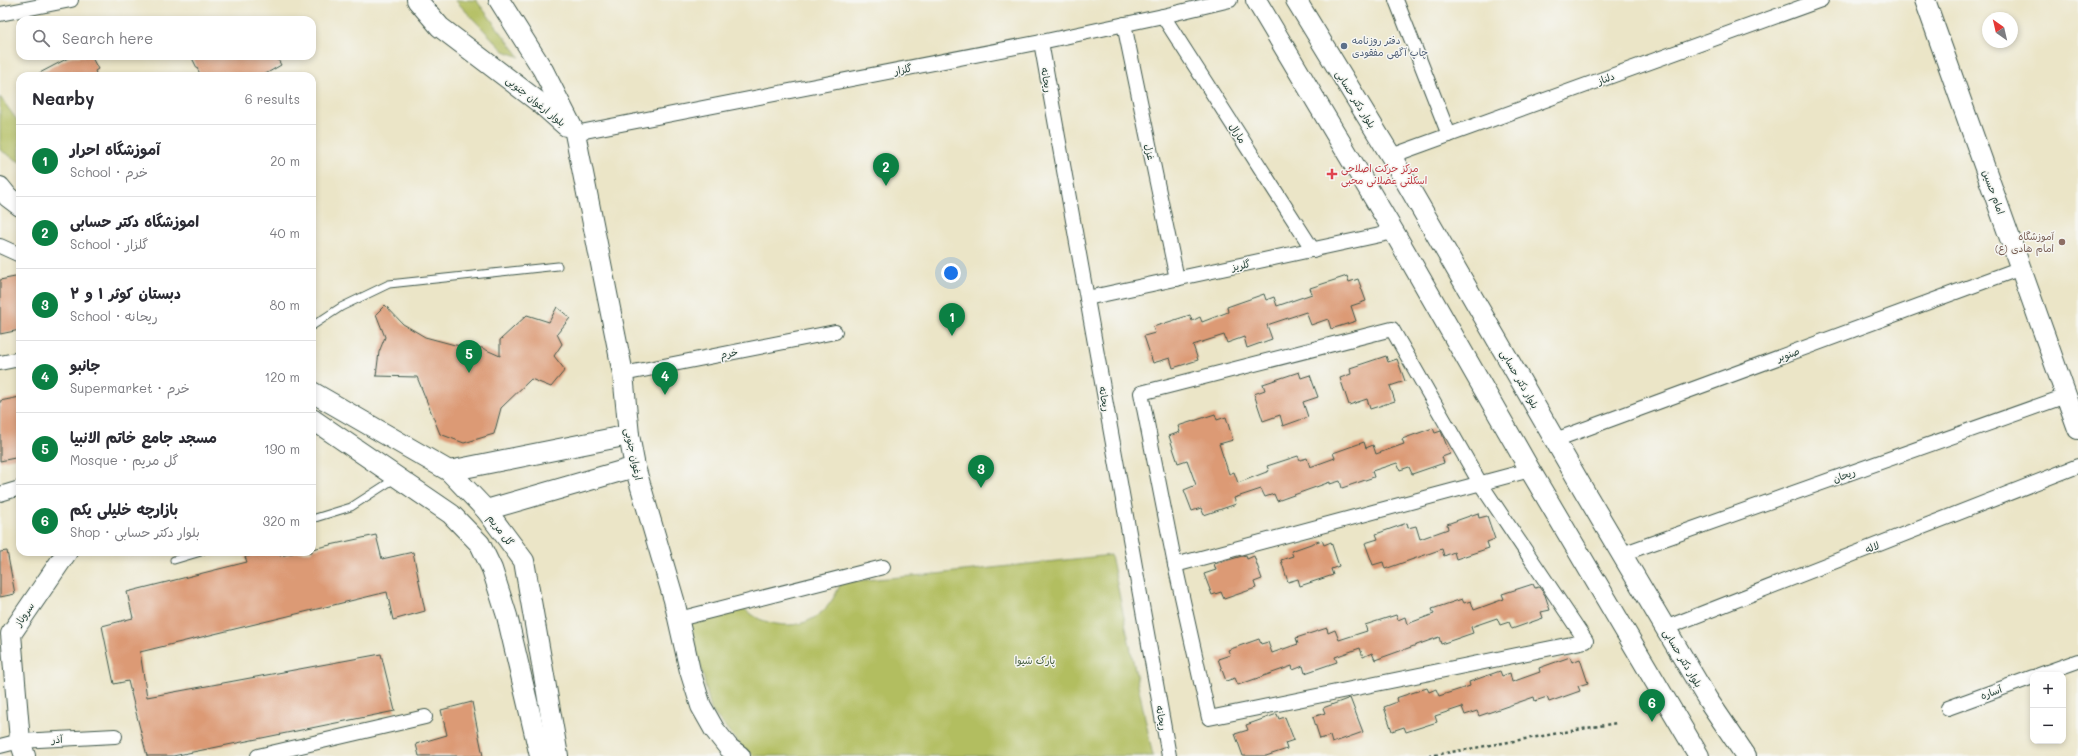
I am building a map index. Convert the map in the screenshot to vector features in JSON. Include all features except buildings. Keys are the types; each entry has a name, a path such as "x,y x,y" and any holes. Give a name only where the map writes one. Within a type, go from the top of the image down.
{"street":[{"path":"0,14 71,0"},
{"name":"بلوار ارغوان جنوبی","path":"417,0 440,27 540,103 575,134"},
{"name":"بلوار ارغوان جنوبی","path":"499,0 543,70 575,134"},
{"name":"گلزار","path":"575,134 1040,42 1230,0"},
{"path":"1256,0 1394,232 1694,752"},
{"name":"بلوار دکتر حسابی","path":"1296,0 1391,156 1665,628 1708,700 1746,756"},
{"path":"1396,0 1449,135"},
{"name":"دلناز","path":"1391,156 1821,0"},
{"name":"امام حسین","path":"1925,0 2078,429"},
{"name":"مارال","path":"1163,16 1313,250"},
{"name":"غزل","path":"1124,24 1177,279"},
{"name":"ریحانه","path":"1040,42 1169,756"},
{"name":"ارغوان جنوبی","path":"575,134 623,374 629,435 635,467 679,619 690,671 701,706 718,734 729,748 740,756"},
{"path":"0,188 16,203"},
{"name":"گلریز","path":"1087,298 1394,232"},
{"path":"0,246 16,253"},
{"name":"صنوبر","path":"1555,440 2021,268"},
{"path":"1392,329 1480,484 1586,641 1209,718 1175,565 1141,393 1392,329"},
{"name":"خرم","path":"623,374 835,332"},
{"path":"0,363 16,360"},
{"name":"گل مریم","path":"316,394 449,471 486,510 524,560 558,756"},
{"name":"ریحان","path":"1622,554 2066,396"},
{"path":"316,422 396,478 451,514 480,544 492,569 507,616 540,756"},
{"path":"449,471 629,435"},
{"name":"لاله","path":"1665,628 2078,466"},
{"path":"486,510 635,467"},
{"path":"1175,565 1530,470"},
{"path":"0,494 16,489"},
{"name":"سروناز","path":"23,749 11,634 64,556"},
{"path":"679,619 883,567"},
{"path":"2047,672 2078,661"},
{"name":"آساره","path":"1948,708 2030,678"},
{"path":"258,756 283,753 425,717"},
{"name":"آذر","path":"0,746 23,749 115,736"}],"lane":[{"path":"316,323 341,307 389,284 558,266"},
{"path":"316,518 352,507 396,478"},
{"path":"174,560 188,556"}],"path":[{"path":"1429,756 1616,723"}],"green space":[{"path":"455,0 476,0 520,57 504,51"},
{"path":"0,97 16,119 16,160 0,150"},
{"name":"پارک شیوا","path":"1111,555 1153,756 754,756 742,747 711,710 689,616 724,609 741,608 759,619 775,624 800,624 820,614 835,595 841,582 936,574"}],"place":[{"name":"دفتر روزنامه چاپ آگهی مفقودی","path":"1344,46"},
{"name":"مرکز حرکت اصلاحی اسکلتی عضلانی محبی","path":"1332,174"},
{"name":"اموزشگاه دکتر حسابی","path":"886,186"},
{"name":"آموزشگاه امام هادی (ع)","path":"2062,242"},
{"name":"آموزشگاه احرار","path":"952,336"},
{"name":"مسجد جامع خاتم الانبیا","path":"469,373"},
{"name":"جانبو","path":"665,395"},
{"name":"دبستان کوثر ۱ و ۲","path":"981,488"},
{"name":"بازارچه خلیلی یکم","path":"1652,722"}]}
